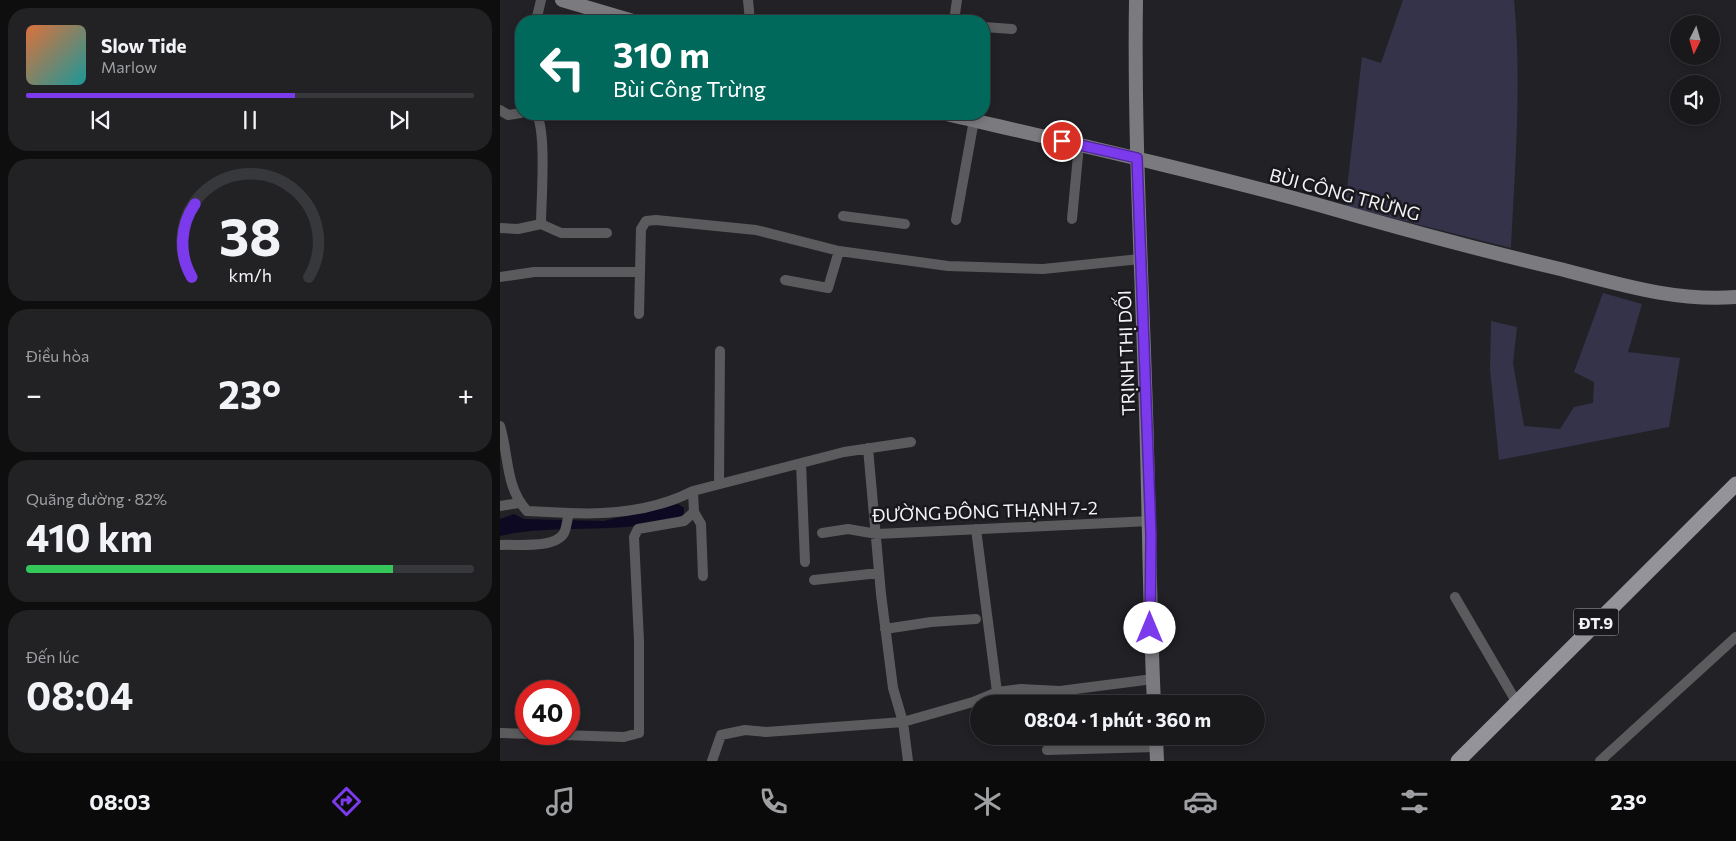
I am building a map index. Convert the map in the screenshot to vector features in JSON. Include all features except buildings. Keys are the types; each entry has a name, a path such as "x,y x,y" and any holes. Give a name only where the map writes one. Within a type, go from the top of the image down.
{"main road":[{"name":"ĐT.9","path":"1458,761 1736,484"},
{"name":"ĐT.9","path":"1468,761 1736,494"}],"street":[{"path":"537,15 541,0"},
{"path":"562,0 613,15"},
{"path":"748,0 749,15"},
{"path":"955,15 957,0"},
{"name":"TRỊNH THỊ DỐI","path":"1136,0 1134,86 1150,521 1150,645 1154,695"},
{"path":"990,27 1012,29"},
{"path":"500,110 508,114 515,113"},
{"path":"539,120 541,224"},
{"path":"956,220 974,120"},
{"name":"BÙI CÔNG TRỪNG","path":"974,120 1137,158 1444,241 1634,289 1697,299 1736,297"},
{"path":"1072,219 1079,145"},
{"path":"843,216 905,224"},
{"path":"639,314 641,229 646,222 656,220 756,230 839,251 948,266 1043,269 1140,259"},
{"path":"500,228 518,229 541,224 561,233 607,233"},
{"path":"785,280 828,288 839,251"},
{"path":"500,277 534,272 640,272"},
{"path":"719,484 720,351"},
{"path":"500,426 506,469 519,503 527,511 568,516 624,511 664,502 719,484 801,464 868,448 911,442"},
{"path":"868,448 885,629 893,688 903,722 908,761"},
{"path":"801,464 805,562"},
{"path":"693,491 694,512 701,524 703,576"},
{"path":"500,506 519,503"},
{"path":"500,733 624,737 639,733 640,640 634,537 638,529 684,521 694,512"},
{"path":"500,545 552,543 558,540 564,532 568,516"},
{"name":"ĐƯỜNG ĐÔNG THẠNH 7-2","path":"822,533 848,529 877,534 1150,521"},
{"path":"976,529 997,692"},
{"path":"814,580 879,573"},
{"path":"1455,597 1517,702"},
{"path":"885,629 931,622 976,619"},
{"path":"1600,761 1736,637"},
{"path":"712,761 720,735 745,730 766,732 903,722 973,702 997,692 1022,689 1060,691 1153,679"},
{"path":"1047,750 1156,748"}],"shaded area":[{"path":"1403,0 1514,0 1518,93 1511,248 1345,206 1362,57 1381,63"},
{"path":"1603,293 1642,304 1628,352 1680,358 1669,427 1499,460 1490,369 1491,321 1517,327 1513,363 1524,426 1560,429 1574,407 1593,403 1594,382 1574,372"},
{"path":"678,504 684,508 684,514 659,523 625,527 535,531 500,536 500,519 514,514 524,519 603,521"}],"route":[{"path":"1062,141 1137,158 1151,535 1150,628"}]}
